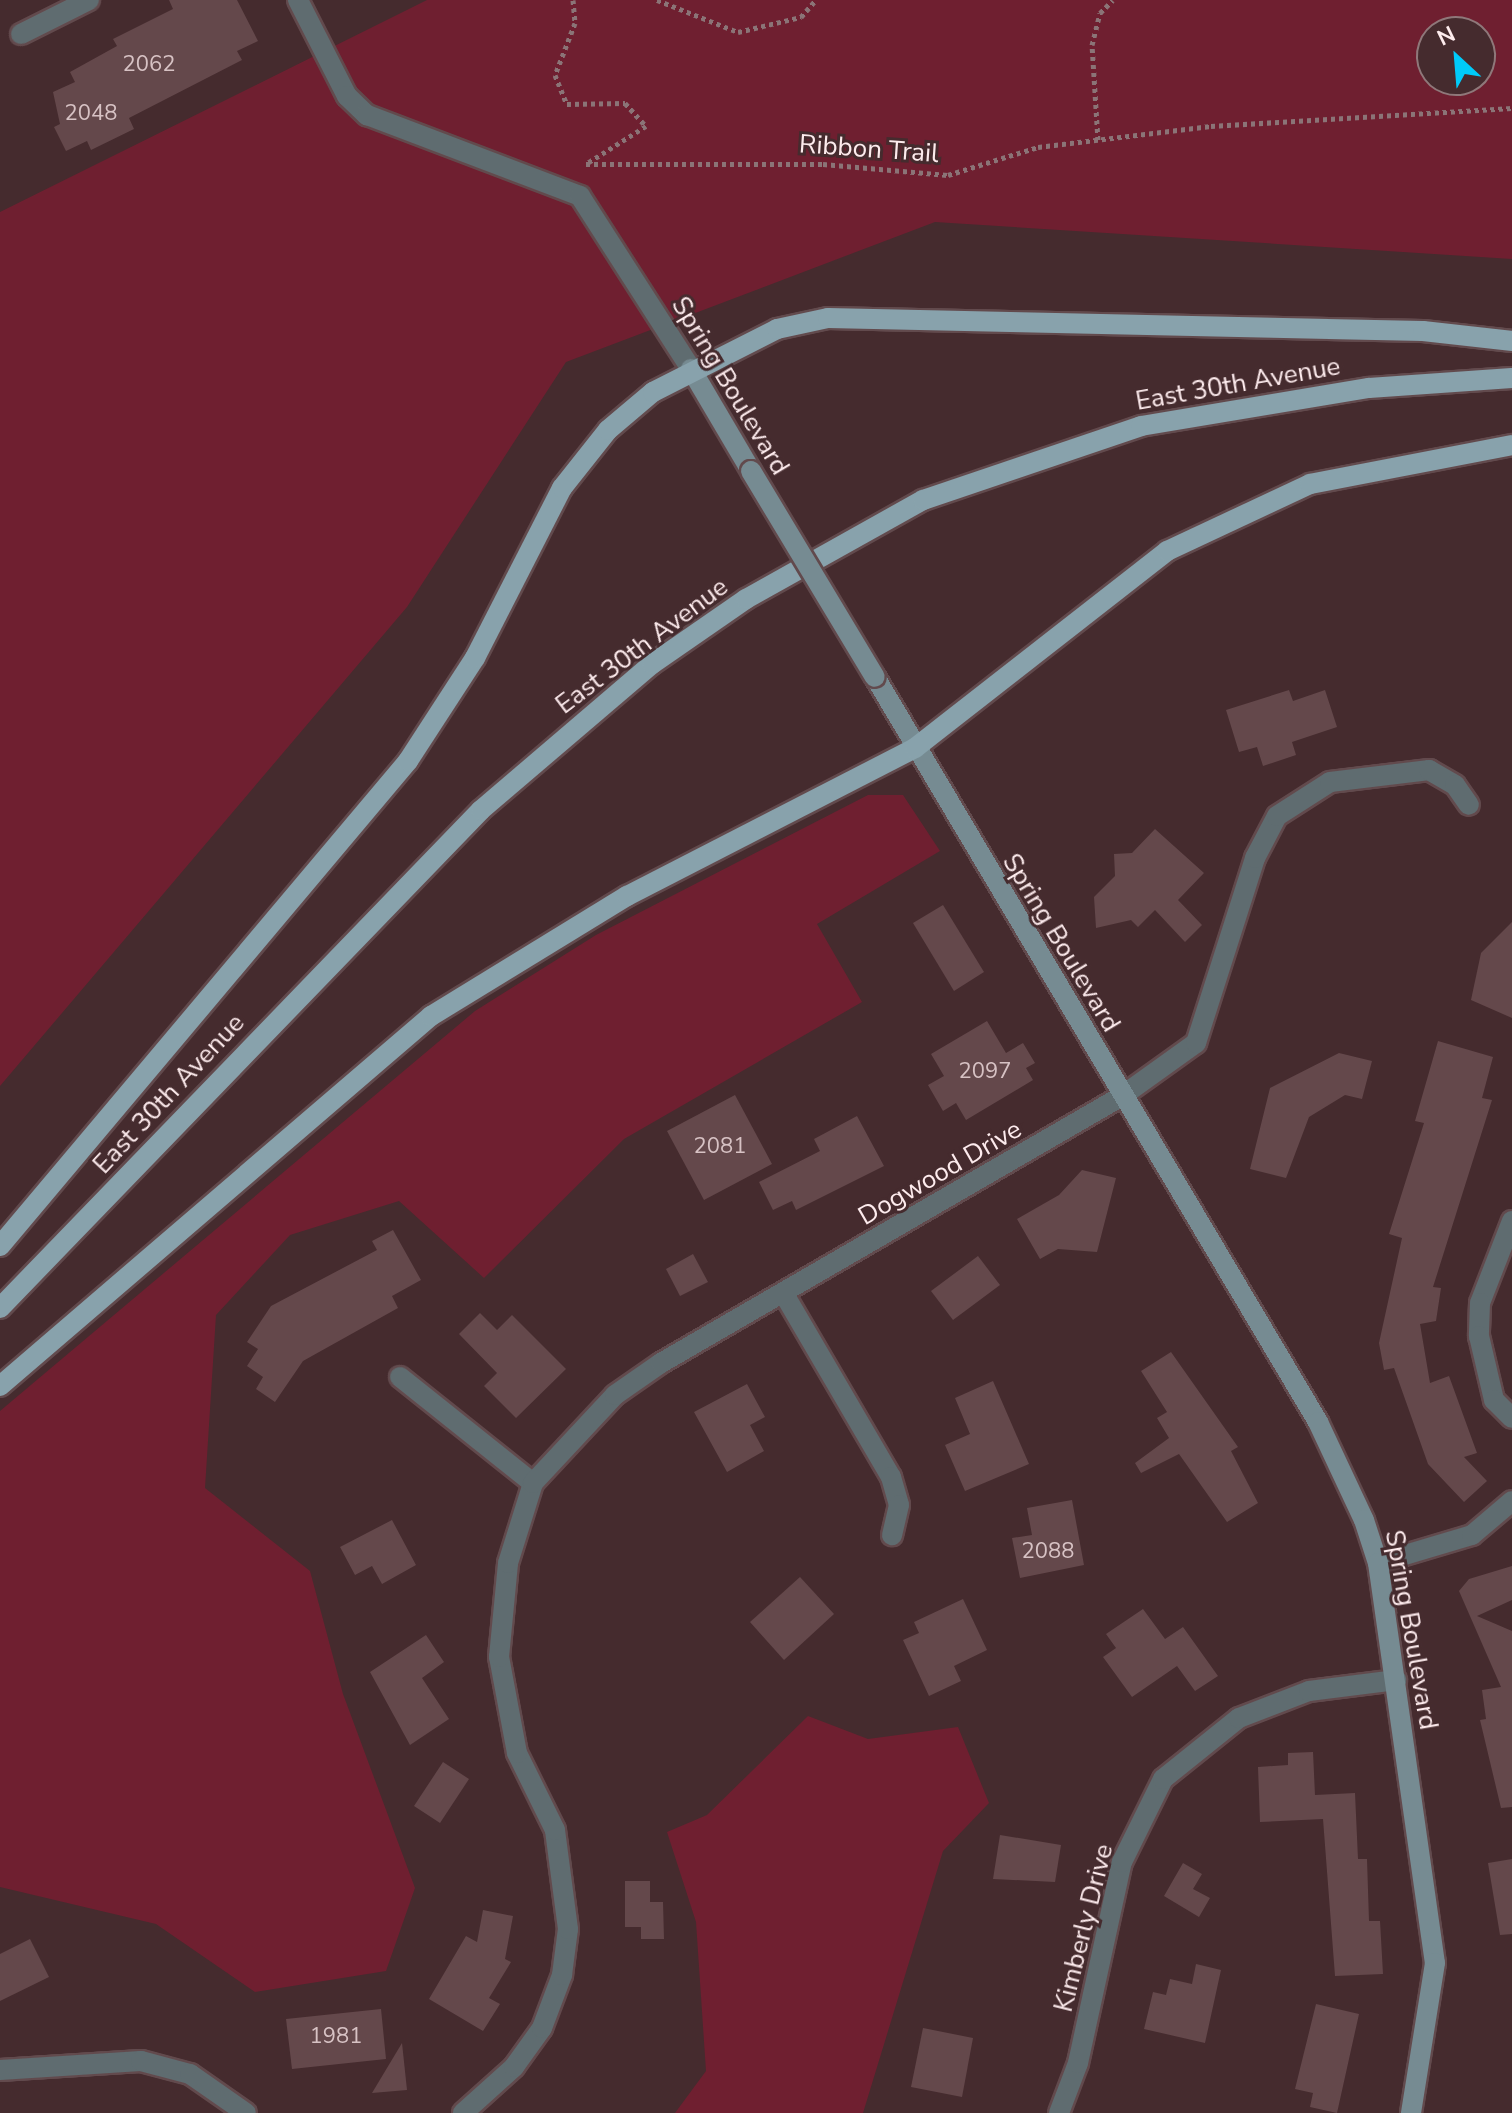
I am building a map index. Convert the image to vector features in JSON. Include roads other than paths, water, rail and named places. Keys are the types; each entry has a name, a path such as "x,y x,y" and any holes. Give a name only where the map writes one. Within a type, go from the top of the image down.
{"main road":[{"path":"0,1246 408,761 475,658 562,488 608,430 691,369 777,329 867,317 1423,331 1512,341"},
{"name":"East 30th Avenue","path":"0,1308 481,810 652,664 844,540 1027,459 1263,402 1512,378"},
{"path":"0,1386 431,1016 627,896 915,748 1096,600 1231,517 1369,468 1512,445"}],"street":[{"path":"21,34 89,0"},
{"name":"Spring Boulevard","path":"298,0 347,96 367,115 580,196 691,369 1318,1422 1378,1563 1435,1963 1411,2113"},
{"name":"Dogwood Drive","path":"463,2113 514,2067 542,2028 562,1975 568,1929 555,1830 517,1753 499,1657 508,1563 533,1483 615,1395 1122,1096 1196,1043 1255,858 1277,816 1330,782 1429,770 1455,785 1469,805"},
{"path":"1512,1221 1480,1303 1479,1336 1494,1400 1512,1418"},
{"path":"784,1294 891,1477 899,1505 892,1535"},
{"path":"400,1377 533,1483"},
{"path":"1378,1563 1472,1535 1512,1501"},
{"name":"Kimberly Drive","path":"1059,2113 1078,2063 1122,1862 1163,1779 1239,1718 1309,1691 1396,1680"},
{"path":"0,2070 141,2061 190,2074 246,2113"}]}
